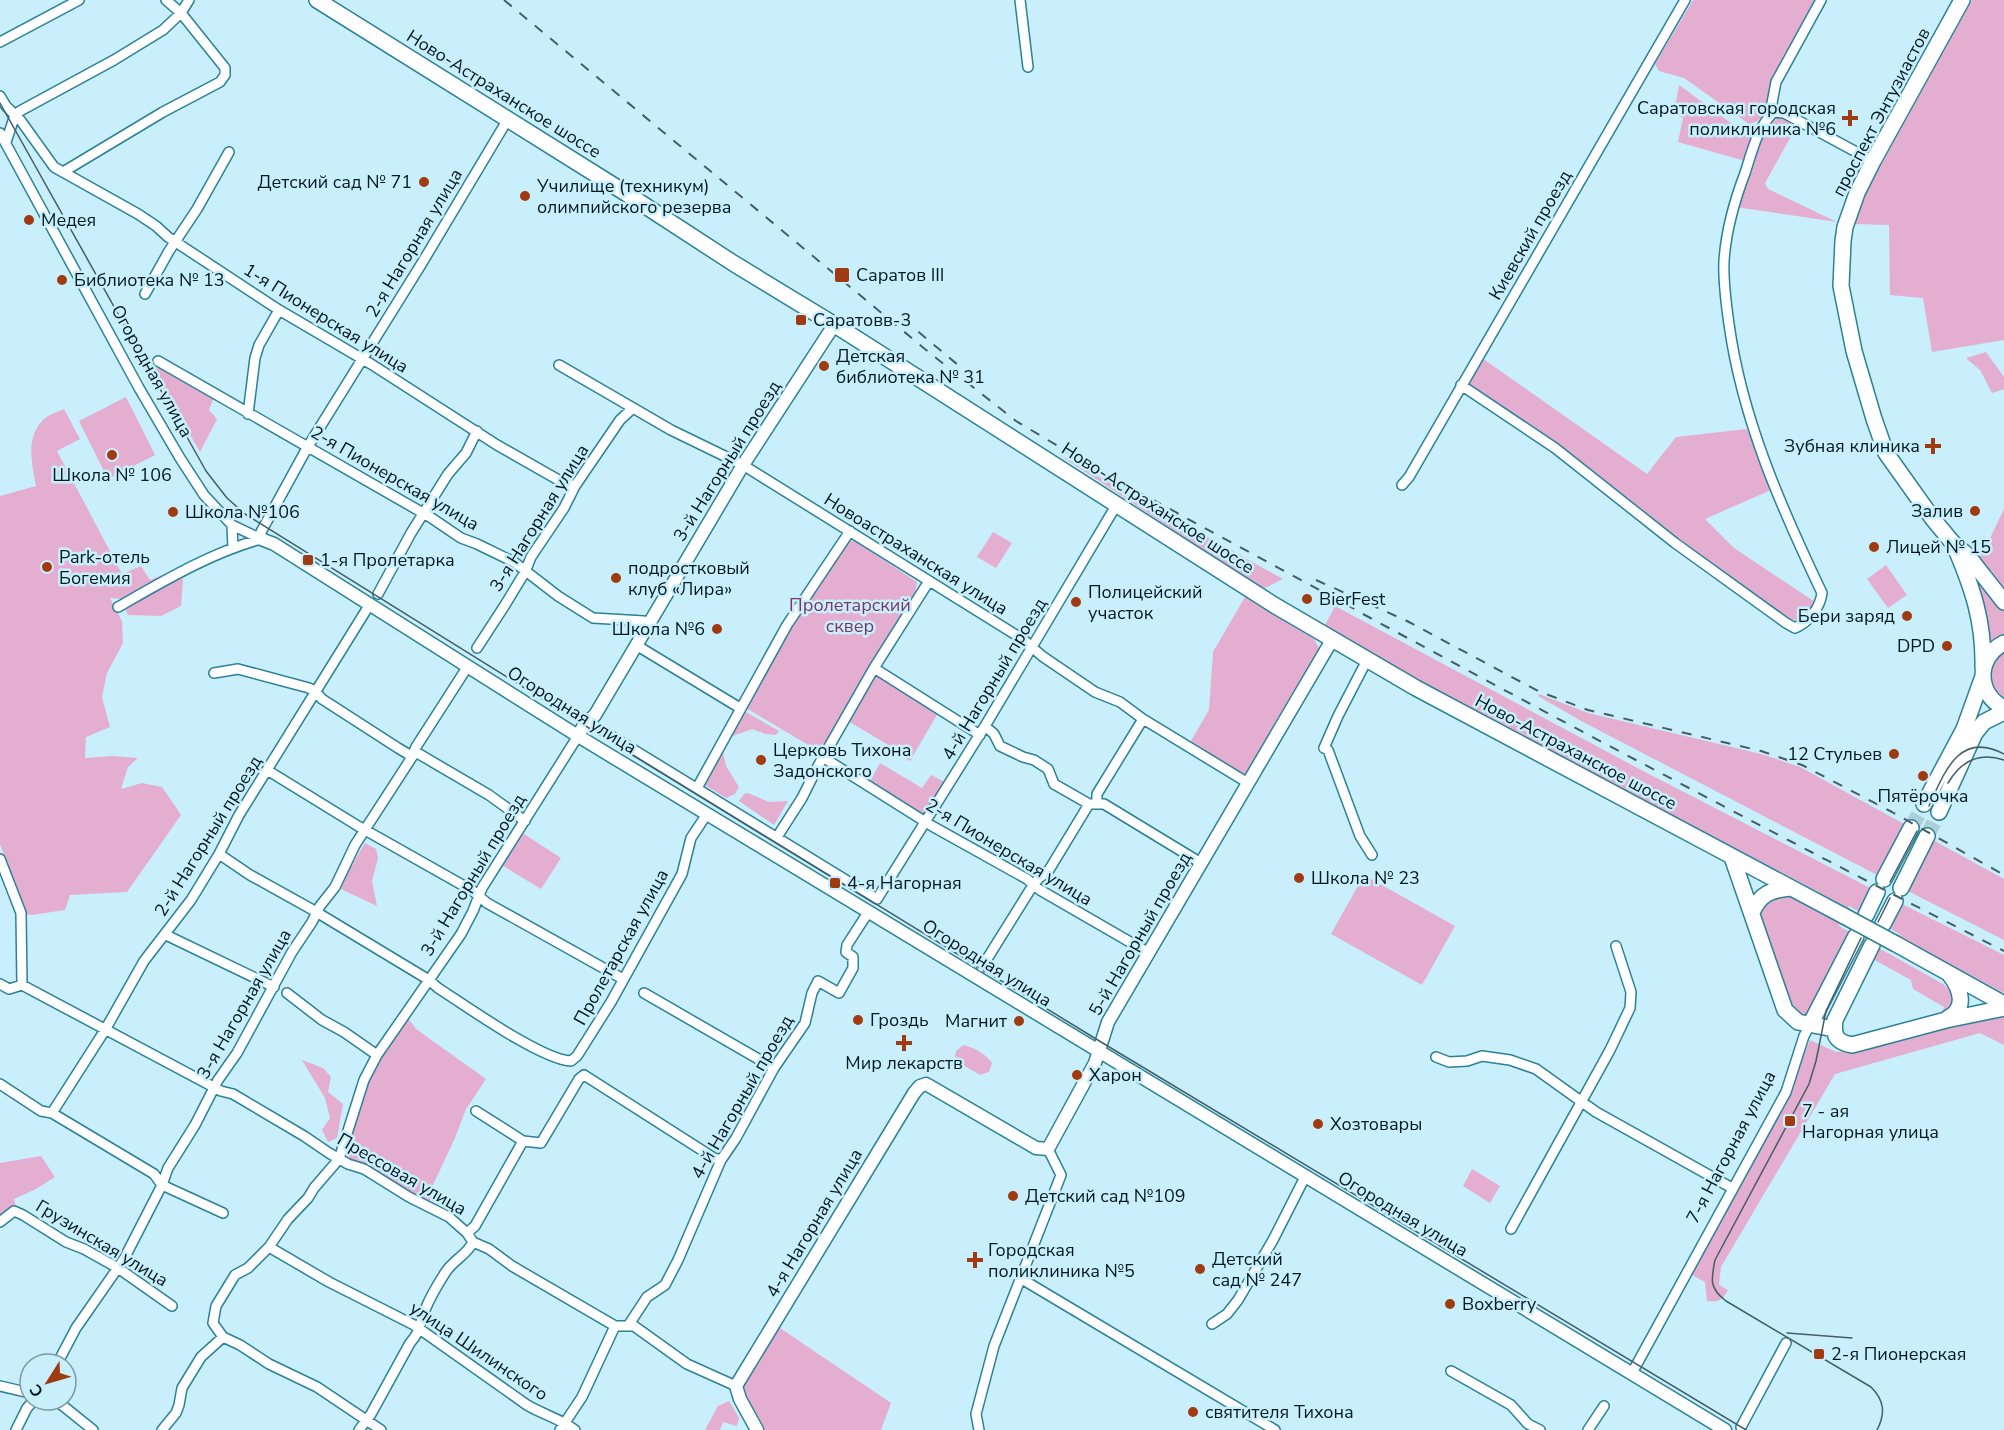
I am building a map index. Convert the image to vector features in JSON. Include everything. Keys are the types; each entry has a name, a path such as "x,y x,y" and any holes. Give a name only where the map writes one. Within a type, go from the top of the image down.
{"main road":[{"name":"Ново-Астраханское шоссе","path":"317,0 1332,640 1507,738 1844,916 2004,1004"},
{"name":"проспект Энтузиастов","path":"1962,0 1873,161 1851,211 1843,241 1841,286 1846,318 1874,419 1886,453 1952,542 1968,556 2004,602"},
{"name":"проспект Энтузиастов","path":"1952,542 1967,574 1979,614 1982,628 1983,674"},
{"path":"1924,804 1964,729 1990,653 2004,643"},
{"path":"1939,812 1975,733 1984,722 2004,710 1987,694 1983,674"},
{"path":"1866,915 1911,828"},
{"path":"1882,924 1927,836"},
{"path":"1732,857 1785,1010 1797,1022 1834,1029"},
{"path":"1752,912 1760,898 1767,892 1790,888"},
{"name":"7-я Нагорная улица","path":"1811,1023 1856,936"},
{"path":"1872,945 1835,1020 1836,1037 1842,1043 1852,1045 1946,1020 2004,1008"},
{"path":"1946,1020 1957,1013 1961,1005 1958,987 1950,975"}],"street":[{"path":"0,42 79,0"},
{"path":"63,172 163,112 220,82 225,75 225,68 181,14 166,0"},
{"path":"6,142 15,115 163,30 181,14 189,0"},
{"path":"1020,0 1028,68"},
{"name":"Киевский проезд","path":"1402,485 1409,477 1685,0"},
{"path":"1774,112 1772,103 1776,82 1821,0"},
{"name":"1-я Пионерская улица","path":"0,96 54,167 138,214 279,310 362,359 496,445 562,482 575,486"},
{"path":"1461,385 1555,448 1675,543 1786,623 1795,628 1803,625 1821,602 1822,593 1789,524 1754,433 1741,390 1725,296 1724,262 1732,209 1759,134 1766,119 1774,112 1784,113 1873,161"},
{"name":"2-я Нагорная улица","path":"261,539 261,532 307,448 508,119"},
{"name":"Огородная улица","path":"0,133 139,388 180,458 204,495 232,525 274,544 374,599 468,666 578,736 1725,1430"},
{"path":"144,294 197,209 229,152"},
{"path":"248,414 255,358 259,345 279,310"},
{"name":"3-й Нагорный проезд","path":"223,1336 213,1323 216,1306 235,1275 248,1268 269,1247 288,1219 339,1159 364,1080 377,1055 460,934 482,888 578,736 595,715 742,465 834,325"},
{"name":"2-я Пионерская улица","path":"158,361 461,538 514,562 558,596 593,618 644,621 649,624"},
{"name":"Новоастраханская улица","path":"560,364 671,430 742,465 1033,647 1095,692 1120,702 1143,719 1248,783"},
{"name":"3-я Нагорная улица","path":"477,648 525,572 531,557 564,508 575,486 620,420 633,408"},
{"name":"2-й Нагорный проезд","path":"52,1113 105,1030 144,961 191,900 239,815 374,599 411,532 448,474 466,453 477,431"},
{"name":"4-й Нагорный проезд","path":"777,837 877,899 983,731 1117,504"},
{"path":"232,525 233,548"},
{"path":"697,788 805,596 850,531"},
{"path":"118,607 233,548 261,539"},
{"path":"589,720 595,726 777,837 802,798 874,668 929,581"},
{"name":"5-й Нагорный проезд","path":"1048,1149 1099,1052 1108,1022 1332,640"},
{"path":"636,645 740,708"},
{"path":"1367,660 1324,748 1328,750 1360,836 1372,855"},
{"name":"3-я Нагорная улица","path":"63,1352 76,1328 118,1268 162,1185 168,1168 237,1053 240,1043 292,952 335,887 355,845 468,666"},
{"path":"874,668 983,731 994,734 1000,746 1034,760 1048,769 1054,784 1093,804 1104,804 1201,863"},
{"path":"214,673 238,669 309,688 322,699 398,748 408,754 419,754 489,795 525,821"},
{"path":"982,967 1034,885 1049,870 1093,804 1143,719"},
{"name":"2-я Пионерская улица","path":"824,758 925,822 1027,879 1149,953"},
{"path":"267,771 473,891 479,897 623,979"},
{"name":"Пролетарская улица","path":"429,980 438,988 536,1048 562,1061 571,1061 577,1056 623,979 682,874 691,838 707,814"},
{"path":"219,854 250,875 429,980"},
{"path":"0,859 21,913 22,985"},
{"name":"4-й Нагорный проезд","path":"628,1326 647,1297 665,1285 721,1160 736,1138 774,1068 805,1023 812,993 818,981 839,993 853,968 853,957 846,952 847,945 869,911"},
{"path":"166,935 274,987"},
{"path":"1511,1229 1610,1050 1630,1008 1631,992 1616,946"},
{"name":"Прессовая улица","path":"0,984 9,989 22,985 214,1088 233,1094 339,1159 364,1169 409,1197 449,1217 467,1233 473,1242 489,1249 512,1266 615,1326"},
{"path":"287,993 322,1020 377,1055"},
{"path":"644,993 774,1068"},
{"name":"7-я Нагорная улица","path":"1632,1373 1786,1092 1804,1036 1811,1023"},
{"path":"1436,1057 1449,1062 1467,1061 1482,1056 1510,1060 1536,1069 1581,1102 1732,1188"},
{"path":"476,1111 523,1141 541,1143 579,1079 584,1075 714,1158 721,1160"},
{"path":"0,1084 41,1111 52,1113 154,1174 162,1185 223,1213"},
{"name":"4-я Нагорная улица","path":"736,1386 920,1086 926,1084 1036,1149 1048,1149"},
{"path":"467,1233 476,1226 523,1141"},
{"path":"979,1430 976,1414 994,1346 1061,1176 1048,1149"},
{"path":"1212,1324 1227,1314 1238,1300 1273,1240 1305,1177"},
{"name":"Грузинская улица","path":"0,1222 14,1211 23,1215 66,1242 118,1268 172,1306"},
{"path":"359,1430 410,1343 421,1329 425,1311 446,1271 473,1242"},
{"name":"улица Шилинского","path":"269,1247 329,1282 421,1329 527,1405 545,1416 559,1419 562,1426 575,1430"},
{"path":"1020,1278 1275,1430"},
{"path":"562,1426 582,1397 615,1326 634,1326 687,1364 736,1386 740,1399 757,1430"},
{"path":"162,1430 176,1413 182,1388 201,1357 223,1336 269,1364 317,1387 381,1430"},
{"path":"1741,1427 1786,1343"},
{"path":"1451,1371 1511,1405 1528,1424 1540,1430"},
{"path":"0,1386 18,1391"},
{"path":"1588,1430 1605,1406"},
{"path":"16,1430 25,1412"},
{"path":"69,1412 93,1430"}],"green space":[{"path":"1693,0 1817,0 1771,82 1768,102 1762,117 1756,122 1749,124 1684,78 1659,71 1655,64"},
{"path":"1972,0 2004,0 2004,340 1932,352 1923,298 1890,295 1889,225 1853,224 1864,196"},
{"path":"1679,85 1750,137 1751,146 1745,161 1678,142 1683,118 1674,113"},
{"path":"1783,117 1798,124 1765,183 1768,189 1837,222 1736,207 1768,123"},
{"path":"1986,352 2004,377 2004,389 1992,393 1980,370 1966,358"},
{"path":"1482,358 1647,474 1676,437 1747,429 1771,490 1705,519 1734,548 1815,602 1805,619 1799,621 1787,618 1738,584 1467,384"},
{"path":"160,364 214,397 209,410 217,419 200,452 154,372"},
{"path":"126,397 155,455 108,479 79,421"},
{"path":"64,409 80,439 57,451 122,574 141,566 150,580 169,572 183,579 181,606 161,616 128,615 121,599 110,598 122,621 123,643 107,673 102,697 110,727 86,737 85,758 112,756 138,758 128,767 121,789 142,783 162,787 181,815 127,892 70,895 65,910 32,915 24,914 0,844 0,496 36,486 31,452 34,435 37,427 45,418"},
{"path":"1058,454 1283,579 1263,589"},
{"path":"2004,509 2004,595 1976,559 1983,553"},
{"path":"993,532 1012,543 996,568 977,557"},
{"name":"Пролетарский сквер","path":"847,541 855,541 917,582 915,594 874,658 820,752 746,708 809,597"},
{"path":"1966,560 2004,609 2004,635 1989,645"},
{"path":"1886,565 1907,595 1888,608 1867,579"},
{"path":"1245,597 1314,639 1320,650 1247,776 1243,776 1191,741 1209,710 1213,652"},
{"path":"1335,606 1645,772 1872,889 1860,912 1849,906 1848,908 1420,681 1324,627"},
{"path":"2004,652 2004,697 1994,686 1991,674 1994,662"},
{"path":"878,676 938,713 910,761 848,721 874,677"},
{"path":"1539,694 1588,713 1761,754 1800,767 1906,825 1879,876 1583,722 1538,696"},
{"path":"746,712 779,731 776,735 752,729 730,737"},
{"path":"723,752 726,766 739,787 735,794 726,798 705,785"},
{"path":"880,763 922,788 931,775 945,782 926,814 921,816 869,783"},
{"path":"748,793 769,802 788,801 774,825 739,801 744,794"},
{"path":"521,832 561,858 541,889 500,864"},
{"path":"1931,839 2004,879 2004,940 1904,889"},
{"path":"365,843 376,849 378,858 372,881 377,906 341,889"},
{"path":"1364,875 1455,926 1422,985 1331,934"},
{"path":"1784,893 1840,922 1839,926 1853,934 1810,1015 1803,1018 1788,1007 1757,912 1758,905"},
{"path":"1898,902 2004,955 2004,993 1899,938 1901,935 1886,926"},
{"path":"1877,947 1943,984 1951,992 1954,1000 1950,1009 1942,1013 1944,1007 1913,989 1911,980 1871,958"},
{"path":"2004,1014 2004,1045 1980,1033 1835,1074 1721,1267 1719,1285 1728,1290 1720,1300 1707,1301 1705,1282 1690,1274 1788,1093 1810,1040 1836,1052 1854,1050 1943,1026"},
{"path":"408,1018 416,1029 486,1079 466,1109 431,1189 430,1206 344,1158 343,1153 366,1081"},
{"path":"963,1045 979,1051 992,1063 989,1072 980,1075 961,1064 955,1057 956,1051"},
{"path":"302,1060 323,1068 331,1077 328,1092 343,1104 337,1138 328,1142 322,1130 330,1118 325,1098"},
{"path":"41,1156 55,1177 14,1199 16,1207 0,1219 0,1163"},
{"path":"1472,1169 1500,1186 1490,1203 1463,1186"},
{"path":"777,1326 891,1403 881,1430 760,1430 746,1398 745,1377"},
{"path":"729,1401 739,1418 737,1426 723,1422 720,1430 705,1430 718,1406"}],"tunnel":[{"path":"1911,828 1924,804"},
{"path":"1927,836 1939,812"}],"tram line":[{"path":"0,103 206,471 227,498 245,514 1101,1042 1746,1430"},
{"path":"1929,806 1947,769 1964,751 1975,747 1988,748 2004,754"},
{"path":"1948,783 1959,769 1972,760 1987,757 2004,760"},
{"path":"1890,882 1917,831"},
{"path":"1878,922 1890,898"},
{"path":"1861,938 1826,1011 1809,1084 1715,1260 1712,1278 1714,1288 1726,1301 1871,1387 1879,1397 1882,1407 1882,1418 1877,1430"},
{"path":"1787,1333 1852,1338"}],"railway":[{"path":"504,0 931,354 1016,421 1105,474 1360,612"},
{"path":"903,319 970,375"},
{"path":"1316,580 1365,602"},
{"path":"1369,604 1407,621 1538,691 1588,710 1761,751 1802,765 2004,875"},
{"path":"1363,614 1683,785 2004,951"}],"place":[{"name":"Саратовская городская поликлиника №6","path":"1850,118"},
{"name":"Детский сад № 71","path":"424,182"},
{"name":"Училище (техникум) олимпийского резерва","path":"525,196"},
{"name":"Медея","path":"29,220"},
{"name":"Саратов III","path":"842,275"},
{"name":"Библиотека № 13","path":"62,280"},
{"name":"Саратовв-3","path":"801,320"},
{"name":"Детская библиотека № 31","path":"824,366"},
{"name":"Зубная клиника","path":"1933,446"},
{"name":"Школа № 106","path":"112,455"},
{"name":"Залив","path":"1975,511"},
{"name":"Школа №106","path":"173,512"},
{"name":"Лицей № 15","path":"1874,547"},
{"name":"1-я Пролетарка","path":"308,560"},
{"name":"Park-отель Богемия","path":"47,567"},
{"name":"подростковый клуб «Лира»","path":"616,578"},
{"name":"BierFest","path":"1307,599"},
{"name":"Полицейский участок","path":"1076,602"},
{"name":"Бери заряд","path":"1907,616"},
{"name":"Школа №6","path":"717,629"},
{"name":"DPD","path":"1947,646"},
{"name":"12 Стульев","path":"1894,754"},
{"name":"Церковь Тихона Задонского","path":"761,760"},
{"name":"Пятёрочка","path":"1923,776"},
{"name":"Школа № 23","path":"1299,878"},
{"name":"4-я Нагорная","path":"835,883"},
{"name":"Гроздь","path":"858,1020"},
{"name":"Магнит","path":"1019,1021"},
{"name":"Мир лекарств","path":"904,1043"},
{"name":"Харон","path":"1077,1075"},
{"name":"7 - ая Нагорная улица","path":"1790,1121"},
{"name":"Хозтовары","path":"1318,1124"},
{"name":"Детский сад №109","path":"1013,1196"},
{"name":"Городская поликлиника №5","path":"975,1260"},
{"name":"Детский сад № 247","path":"1200,1269"},
{"name":"Boxberry","path":"1450,1304"},
{"name":"2-я Пионерская","path":"1819,1354"},
{"name":"святителя Тихона","path":"1193,1412"}]}
